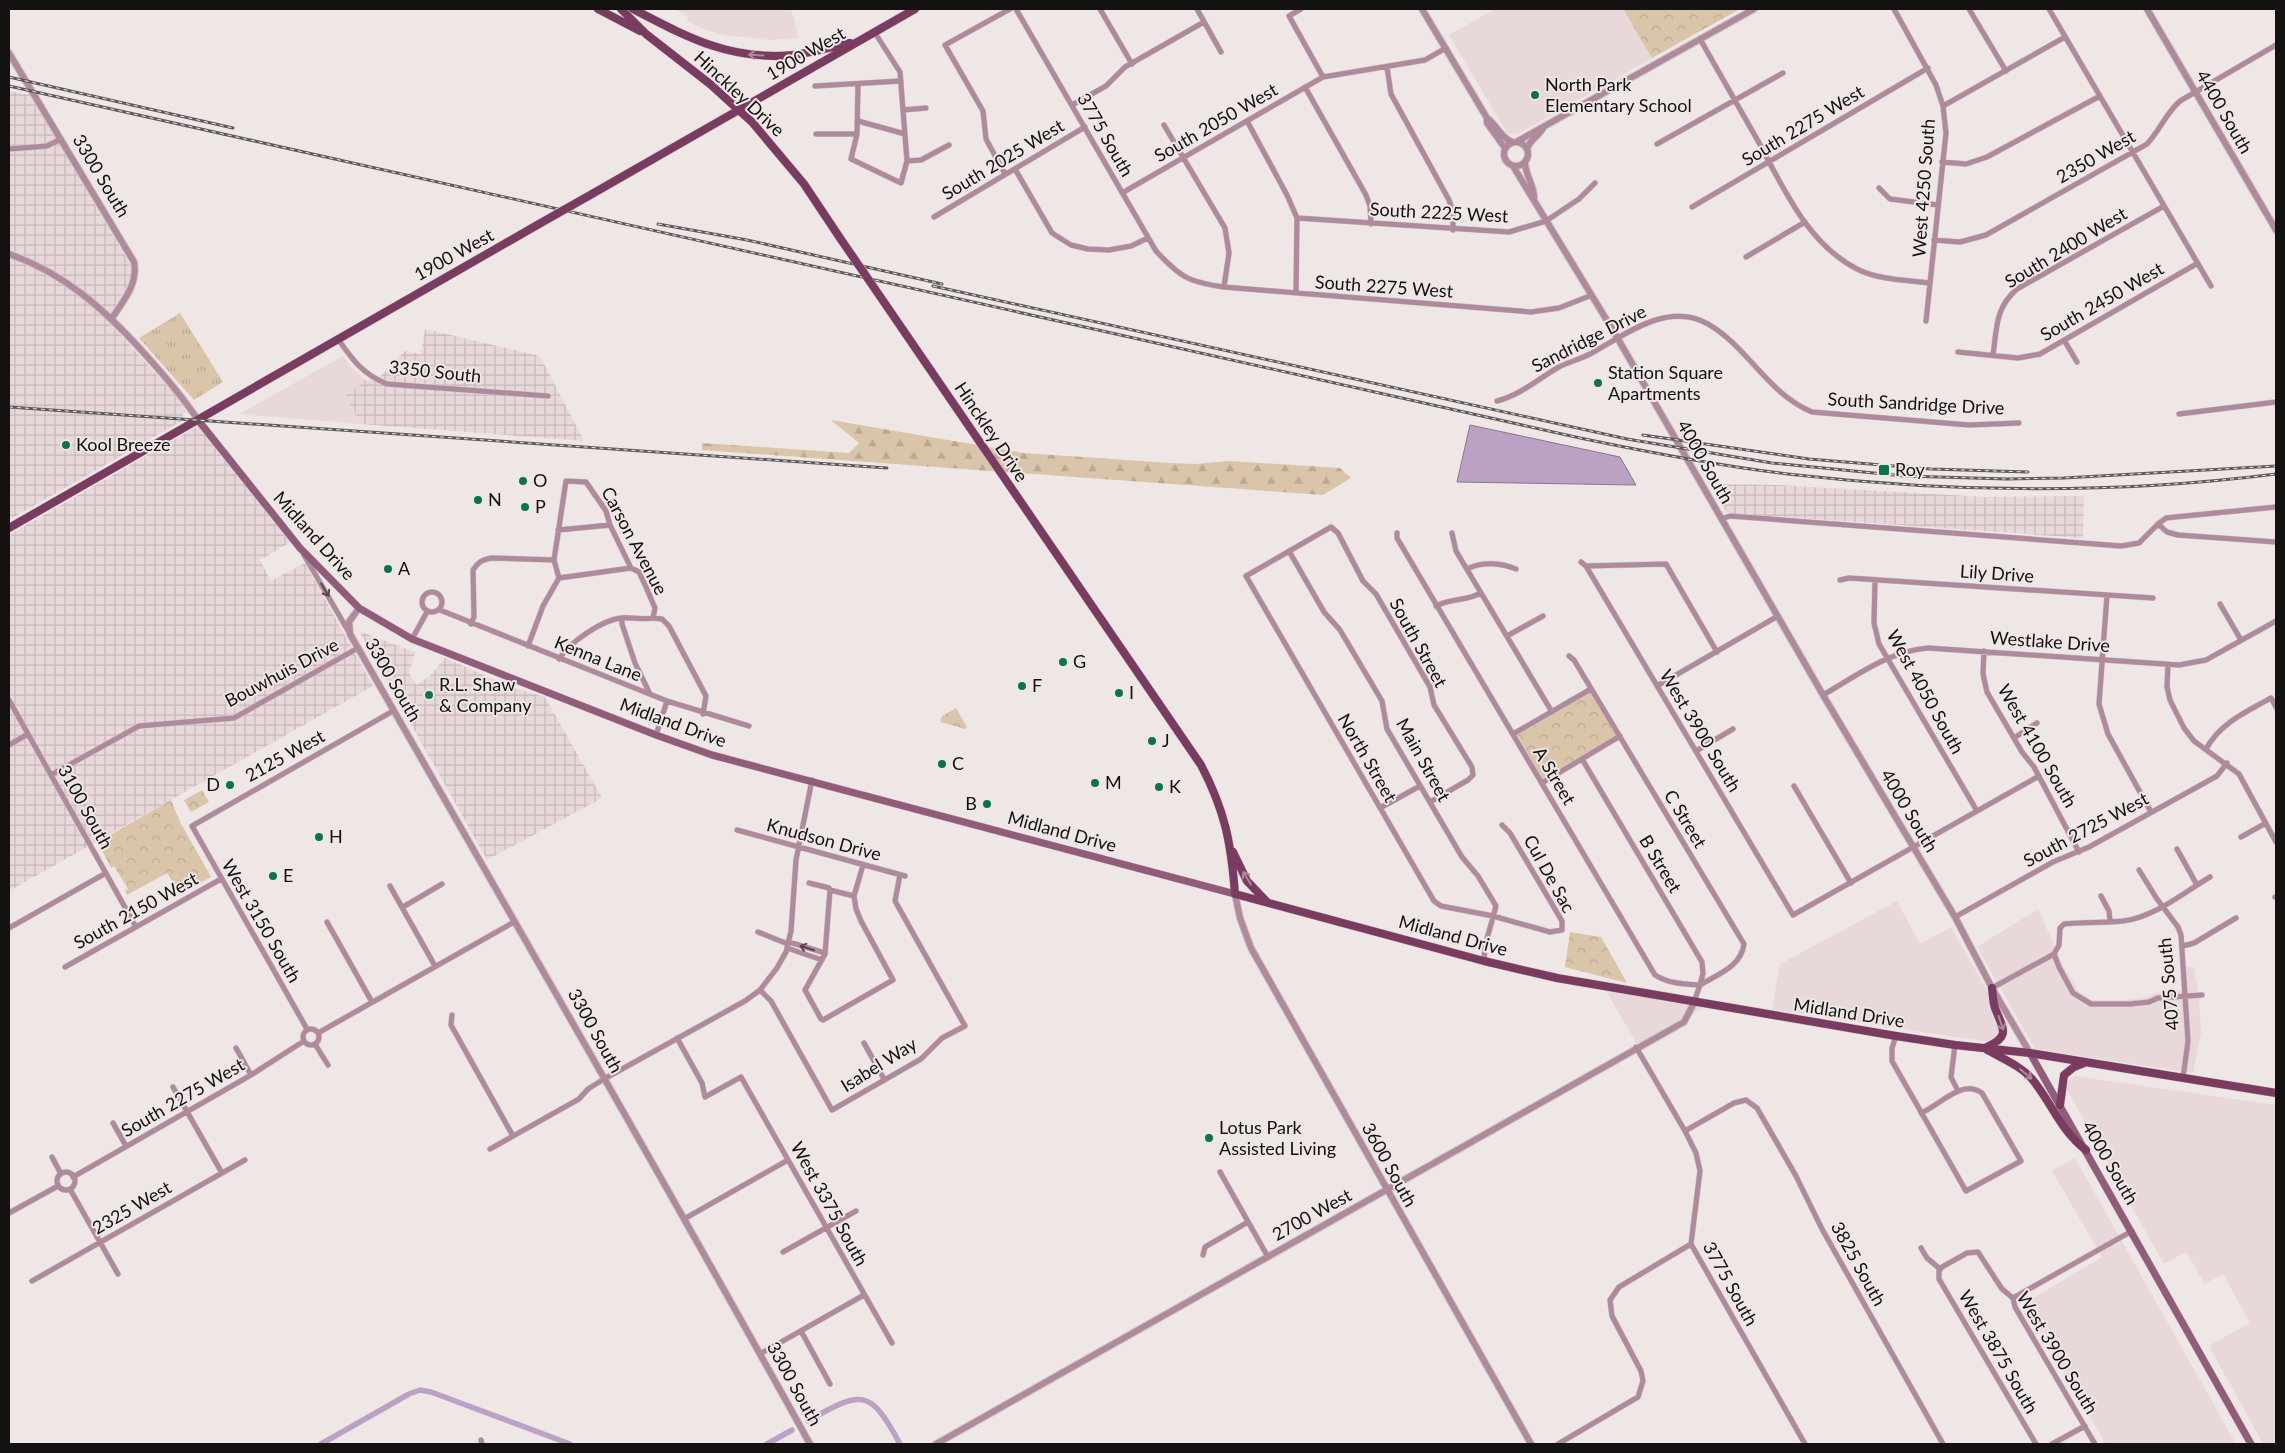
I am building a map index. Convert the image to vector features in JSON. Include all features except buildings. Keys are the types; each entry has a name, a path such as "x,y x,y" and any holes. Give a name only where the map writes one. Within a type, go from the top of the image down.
{"main road":[{"name":"Hinckley Drive","path":"598,9 646,34"},
{"name":"Hinckley Drive","path":"621,9 646,34 710,84 752,122 804,184 1200,765 1215,792 1227,827 1232,850 1235,894"},
{"path":"633,9 706,45 746,54 794,55 856,42"},
{"name":"1900 West","path":"9,528 337,338 916,9"},
{"name":"Midland Drive","path":"198,420 300,548 359,608 412,639 656,735 712,754 1268,903 1558,978 1694,1003 1896,1036 1955,1045 2030,1053 2276,1093"},
{"path":"1232,850 1247,881 1268,903"},
{"path":"1985,1048 1999,1041 2004,1033 2004,1028 1994,1006 1992,988"},
{"path":"1985,1048 2024,1071 2071,1138 2086,1150"},
{"name":"4000 South","path":"2030,1053 2251,1444"},
{"path":"2060,1105 2064,1075 2074,1066 2086,1062"}],"street":[{"path":"1005,174 986,139 983,111 945,45 1010,9"},
{"name":"3775 South","path":"1016,9 1148,238 1156,251 1175,272"},
{"path":"1100,9 1132,64"},
{"path":"1197,9 1221,52"},
{"path":"1301,9 1289,16 1323,77 1425,60 1446,48"},
{"path":"1422,9 1487,118 1493,122 1500,134 1527,149"},
{"path":"1543,128 1540,134 1530,141 1527,149 1528,156 1525,162 1518,166 1513,166 1505,160 1503,154 1505,148 1754,9"},
{"name":"West 4250 South","path":"1894,9 1928,68 1943,106 1946,133 1926,321"},
{"path":"1970,9 2006,71"},
{"path":"2049,9 2211,286"},
{"name":"4400 South","path":"2147,9 2276,230"},
{"path":"1072,105 1106,86 1132,64 1204,22"},
{"path":"858,84 857,134 851,159 901,183 907,161 900,72 875,32"},
{"path":"1943,106 2065,37"},
{"path":"1700,39 1805,222 1822,242 1841,260 1861,271 1883,277 1930,283"},
{"name":"2350 West","path":"1934,240 1960,242 1986,235 2147,144 2158,132 2168,111 2180,101 2276,45"},
{"name":"3300 South","path":"9,53 134,262 136,272 134,282 112,318"},
{"path":"1388,67 1391,94 1454,212 1453,230"},
{"name":"South 2275 West","path":"1692,207 1928,68"},
{"path":"1657,144 1783,73"},
{"name":"South 2050 West","path":"1122,193 1323,77"},
{"path":"815,86 901,81"},
{"path":"1305,87 1366,195 1370,206 1371,224"},
{"path":"1942,162 1966,164 1987,158 2100,96"},
{"path":"903,110 926,108"},
{"path":"1487,118 1486,124 1505,148"},
{"path":"858,121 905,134"},
{"path":"1246,121 1287,195 1297,218 1296,293"},
{"path":"1164,125 1225,228 1228,253 1224,287"},
{"name":"South 2025 West","path":"934,216 1085,128"},
{"path":"816,134 857,134"},
{"path":"9,149 47,146 61,139"},
{"path":"907,161 920,160 949,144"},
{"name":"4000 South","path":"1525,162 1527,177 1534,192 1534,198"},
{"name":"4000 South","path":"1513,166 1592,295 1823,695 1955,917 1992,988 2030,1053"},
{"path":"1015,169 1052,233 1071,244 1088,249 1109,250 1131,246 1148,238"},
{"name":"South 2225 West","path":"1297,218 1453,230 1509,232 1546,222 1579,199 1595,183"},
{"path":"1879,188 1890,199 1938,205"},
{"name":"South 2400 West","path":"1993,355 1999,313 2006,299 2017,289 2164,206"},
{"path":"1746,258 1805,222"},
{"name":"Midland Drive","path":"9,254 38,266 70,284 112,318 180,393 198,420"},
{"name":"South 2450 West","path":"1958,352 2018,358 2040,354 2198,263"},
{"name":"South 2275 West","path":"1175,272 1202,284 1224,287 1531,312 1559,308 1592,295"},
{"name":"Sandridge Drive","path":"1497,401 1512,398 1559,367 1589,354 1641,326 1670,316 1696,318 1718,331 1785,397 1799,407 1812,412"},
{"name":"3350 South","path":"337,338 352,359 370,377 387,384 548,396"},
{"path":"2064,340 2077,362"},
{"path":"2179,414 2276,402"},
{"name":"South Sandridge Drive","path":"1812,412 1969,425 2019,424"},
{"name":"Carson Avenue","path":"558,530 566,481 586,482 606,510 610,525 631,568 639,572 655,608 652,618 662,619 669,626 706,696 703,714"},
{"path":"1722,519 1730,516 2121,546 2130,545 2145,539 2166,518 2276,507"},
{"path":"2158,524 2167,532 2178,535 2276,542"},
{"path":"528,646 544,606 559,578 554,560 558,530 610,525"},
{"name":"South Street","path":"1289,551 1330,527 1338,533 1363,581 1376,594 1430,687 1434,705 1472,767 1472,776 1468,780 1430,802"},
{"path":"1452,532 1456,551 1552,712"},
{"name":"A Street","path":"1397,533 1397,538 1436,606 1656,975 1662,980 1673,983 1700,985"},
{"name":"3300 South","path":"300,548 684,1219 810,1444"},
{"name":"North Street","path":"1289,551 1246,576 1434,900 1441,906 1493,916"},
{"name":"Main Street","path":"1289,551 1324,612 1340,630 1382,701 1387,729 1420,786 1462,857 1478,876 1496,906 1485,946 1484,960"},
{"path":"471,624 474,617 473,570 482,560 491,558 554,560"},
{"path":"1467,569 1484,564 1508,566 1516,569"},
{"name":"West 3900 South","path":"1716,652 1666,564 1583,564 1793,915 1851,883"},
{"path":"559,578 631,568"},
{"name":"Lily Drive","path":"1840,580 1848,578 2153,598"},
{"name":"West 4050 South","path":"1875,580 1875,633 1887,658 1977,811"},
{"path":"431,592 438,593 442,598 443,604 440,610 434,613 427,612 423,606 422,599 431,592"},
{"path":"1436,606 1450,600 1467,599 1481,593"},
{"path":"2107,595 2099,704 2108,734 2151,812"},
{"path":"2220,604 2242,640"},
{"name":"3300 South","path":"350,634 349,622 359,608"},
{"name":"Kenna Lane","path":"440,610 667,701 703,714 749,726"},
{"path":"412,639 427,612"},
{"path":"1507,636 1543,616"},
{"path":"1657,686 1778,616"},
{"path":"622,618 622,624 635,663 650,694"},
{"path":"559,659 564,652 602,623 622,618 645,620 652,618"},
{"name":"Westlake Drive","path":"1823,695 1887,658 1912,649 1984,651 2179,665 2206,660 2276,621"},
{"name":"Bouwhuis Drive","path":"51,776 139,726 234,718 358,648"},
{"name":"West 4100 South","path":"1984,651 1982,674 1987,692 2039,776 2079,852"},
{"name":"C Street","path":"1569,656 1574,660 1744,944 1742,955 1735,964 1700,985"},
{"path":"2168,664 2167,687 2170,700 2184,728 2194,741 2227,763 2239,774 2276,842"},
{"path":"1513,734 1591,689"},
{"path":"2206,749 2213,736 2228,723 2271,698 2276,707"},
{"name":"3100 South","path":"9,700 136,927"},
{"path":"656,735 667,701"},
{"name":"2125 West","path":"192,826 393,711"},
{"path":"2014,738 2037,723"},
{"path":"1696,751 1733,729"},
{"path":"9,745 28,734"},
{"path":"1542,783 1620,736"},
{"name":"B Street","path":"1582,759 1702,962 1703,974 1700,985"},
{"name":"South 2725 West","path":"1955,917 2053,862 2079,852 2217,776 2227,763"},
{"path":"1794,786 1851,883 2039,776"},
{"path":"490,1149 579,1099 588,1089 604,1079 725,1013 760,990 777,968 788,945 793,918 794,872 812,780"},
{"path":"1380,808 1420,786"},
{"path":"2241,836 2266,823"},
{"name":"Cul De Sac","path":"1493,916 1550,932 1562,930 1562,921 1510,833 1502,825"},
{"name":"West 3150 South","path":"192,826 307,1029"},
{"name":"Knudson Drive","path":"737,830 903,876 895,901 965,1026"},
{"path":"2176,849 2197,885"},
{"path":"830,890 825,953 805,990 821,1019 824,1020 893,980 856,909 854,896 863,865"},
{"name":"4075 South","path":"2139,870 2178,927 2183,946 2188,1041 2183,1078"},
{"path":"9,928 106,873"},
{"path":"1992,988 2054,954 2059,945 2060,928 2064,924 2123,921 2163,907 2210,878"},
{"name":"South 2150 West","path":"65,967 221,879"},
{"path":"809,883 854,896"},
{"path":"403,906 442,884"},
{"path":"390,886 403,906 435,966"},
{"name":"3600 South","path":"1235,894 1240,918 1251,948 1531,1444"},
{"path":"2101,896 2109,910 2110,921"},
{"path":"2183,946 2194,943 2236,918"},
{"path":"327,922 372,1002"},
{"path":"318,1033 514,922"},
{"path":"758,932 822,960"},
{"path":"788,945 825,953"},
{"path":"2054,954 2073,993 2091,1004 2130,1004 2149,1002 2158,998 2202,995"},
{"path":"1694,1003 1700,985"},
{"name":"Isabel Way","path":"760,990 771,1001 832,1110 921,1059 942,1038 965,1026"},
{"name":"2700 West","path":"936,1444 1329,1224 1386,1189 1636,1047 1684,1022 1694,1003"},
{"path":"452,1015 451,1025 513,1136"},
{"path":"307,1029 315,1029 318,1033 319,1040 316,1044 310,1045 304,1041 303,1035 307,1029"},
{"path":"1896,1036 1892,1048 1892,1061 1921,1113 1966,1191 2021,1161 1982,1093 1974,1088 1969,1087 1958,1091 1921,1113"},
{"name":"West 3375 South","path":"677,1038 702,1083 705,1097 741,1077 892,1343"},
{"name":"South 2275 West","path":"73,1177 251,1075 304,1041"},
{"path":"864,1043 884,1079"},
{"path":"316,1044 328,1065"},
{"path":"1955,1045 1952,1077 1958,1091"},
{"name":"3775 South","path":"1636,1047 1696,1153 1700,1171 1691,1244 1806,1444"},
{"path":"236,1048 251,1075"},
{"path":"173,1087 222,1173"},
{"name":"3825 South","path":"1685,1131 1734,1103 1746,1100 1757,1108 1943,1444"},
{"path":"113,1123 126,1146"},
{"path":"52,1157 61,1174"},
{"name":"2325 West","path":"32,1281 245,1160"},
{"path":"684,1219 788,1160"},
{"path":"1220,1172 1268,1257"},
{"path":"67,1173 73,1177 74,1185 70,1189 63,1190 58,1186 58,1178 61,1174 67,1173"},
{"path":"9,1213 58,1186"},
{"path":"70,1189 118,1274"},
{"path":"783,1252 856,1211"},
{"path":"1203,1255 1205,1247 1248,1222"},
{"path":"2013,1298 2132,1231"},
{"path":"1558,1444 1631,1402 1641,1390 1643,1381 1641,1371 1612,1316 1610,1300 1618,1287 1691,1244"},
{"name":"West 3875 South","path":"1921,1248 1939,1271 1939,1279 2036,1444"},
{"name":"West 3900 South","path":"1939,1271 1967,1253 1978,1252 2002,1289 2013,1298 2015,1307 2095,1444"},
{"path":"760,1354 864,1295"},
{"path":"801,1331 830,1384"},
{"path":"2052,1444 2085,1426"}],"shaded area":[{"path":"674,9 790,9 798,38 769,40 725,35 706,30 687,21 688,16"},
{"name":"North Park Elementary School","path":"1495,9 1623,9 1652,58 1516,135 1507,133 1449,35"},
{"path":"9,91 30,95 130,264 131,279 107,320 176,396 185,411 180,422 9,520"},
{"path":"425,329 540,356 584,441 361,424 345,396 366,380 379,378 405,351 421,354"},
{"path":"343,356 350,366 366,380 345,396 361,424 239,414"},
{"path":"1470,425 1620,457 1636,485 1457,482"},
{"path":"198,426 291,542 260,560 271,581 305,563 373,686 9,891 9,535"},
{"path":"1710,484 1778,485 1985,497 2084,496 2083,538 1727,513"},
{"path":"359,631 415,652 409,673 416,685 430,676 445,658 511,687 545,697 602,798 487,860"},
{"path":"1897,901 1920,944 1951,927 2008,1027 2001,1044 1772,1009 1780,964"},
{"path":"2038,909 2062,963 2080,993 2092,1000 2126,1000 2143,998 2156,993 2179,991 2182,988 2180,967 2194,967 2199,996 2201,1033 2193,1073 2035,1049 1977,947"},
{"path":"1603,986 1703,1008 1637,1044"},
{"path":"2074,1076 2276,1105 2276,1444 2263,1444 2209,1346 2250,1323 2223,1274 2205,1284 2186,1252 2164,1264 2066,1088 2066,1083"},
{"path":"2075,1158 2236,1444 2106,1444 2024,1304 2102,1257 2052,1171"}],"green space":[{"path":"1623,9 1740,9 1652,58"},
{"path":"180,313 223,382 194,400 139,338"},
{"path":"831,420 1024,453 1170,463 1195,464 1229,461 1340,468 1351,478 1323,495 702,450 702,443 849,453 859,443"},
{"path":"1590,691 1617,737 1543,781 1517,734"},
{"path":"956,708 967,727 965,729 940,722 942,716"},
{"path":"202,790 209,802 191,812 184,800"},
{"path":"171,800 180,822 211,877 180,894 167,873 127,895 125,891 128,889 114,866 111,868 98,842"},
{"path":"1570,932 1601,937 1627,983 1565,967"}],"waterway":[{"path":"321,1444 409,1394 420,1390 431,1392 570,1444"},
{"path":"808,1421 841,1404 853,1400 863,1400 872,1404 881,1412 900,1444"},
{"path":"767,1444 792,1430"}],"railway":[{"path":"9,77 233,128"},
{"path":"9,86 1580,438 1688,459 1797,475 1857,481 1977,488 2096,488 2216,481 2276,474"},
{"path":"658,224 747,240 942,284"},
{"path":"933,286 1627,439 1772,463 1904,476 2007,479 2064,478 2276,466"},
{"path":"9,407 887,468"},
{"path":"1643,435 1809,459 1931,469 2028,472"}],"place":[{"name":"North Park Elementary School","path":"1535,95"},
{"name":"Station Square Apartments","path":"1598,383"},
{"name":"Kool Breeze","path":"66,445"},
{"name":"Roy","path":"1884,470"},
{"name":"O","path":"523,481"},
{"name":"N","path":"478,500"},
{"name":"P","path":"525,507"},
{"name":"A","path":"388,569"},
{"name":"G","path":"1063,662"},
{"name":"F","path":"1022,686"},
{"name":"I","path":"1119,693"},
{"name":"R.L. Shaw & Company","path":"429,695"},
{"name":"J","path":"1152,741"},
{"name":"C","path":"942,764"},
{"name":"M","path":"1095,783"},
{"name":"D","path":"230,785"},
{"name":"K","path":"1159,787"},
{"name":"B","path":"987,804"},
{"name":"H","path":"319,837"},
{"name":"E","path":"273,876"},
{"name":"Lotus Park Assisted Living","path":"1209,1138"}]}
